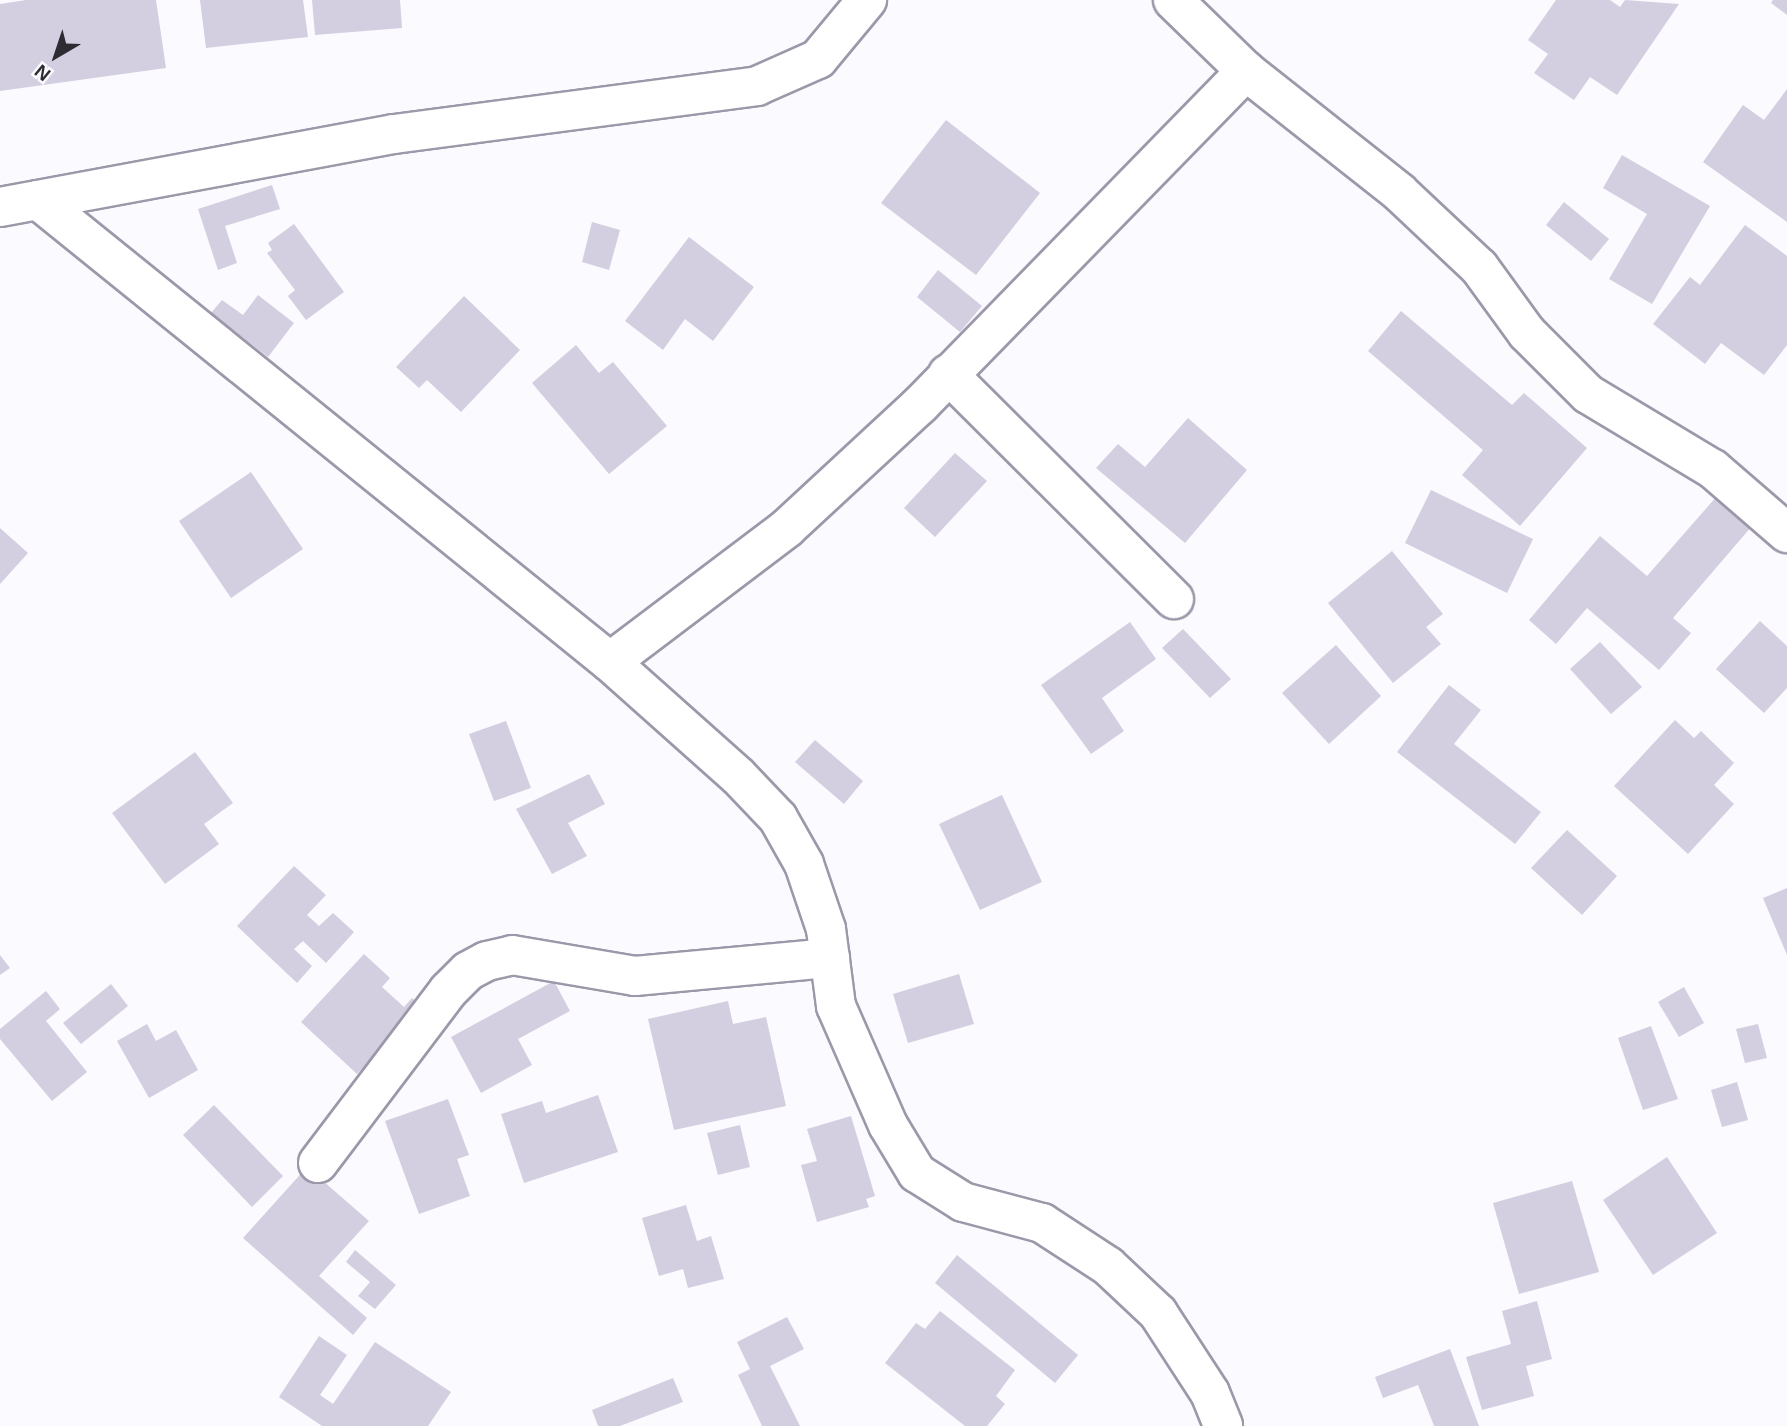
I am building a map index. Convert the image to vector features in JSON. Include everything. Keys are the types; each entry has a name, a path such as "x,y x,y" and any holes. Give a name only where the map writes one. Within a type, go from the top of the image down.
{"street":[{"path":"0,206 394,134 757,86 818,59 867,0"},
{"path":"1173,0 1246,71 1399,192 1479,267 1527,333 1588,394 1713,469 1787,533"},
{"path":"610,662 787,528 948,374 1246,71"},
{"path":"38,200 610,662 738,776 778,818 804,864 826,929 836,1006 888,1125 916,1173 963,1202 1042,1223 1108,1266 1158,1312 1210,1393 1223,1426"},
{"path":"948,374 1174,599"},
{"path":"318,1163 448,991 468,971 487,961 512,956 635,976 830,958"}],"building":[{"path":"26,0 156,0 166,68 0,91 0,4"},
{"path":"200,0 303,0 308,37 206,48"},
{"path":"312,0 400,0 402,28 315,35"},
{"path":"1556,0 1610,0 1620,7 1625,0 1679,4 1617,95 1590,77 1574,100 1534,73 1548,54 1528,40"},
{"path":"1773,0 1787,0 1787,15 1771,3"},
{"path":"1787,89 1787,222 1703,162 1743,105 1764,120"},
{"path":"946,120 1040,193 976,275 881,203"},
{"path":"1622,155 1710,206 1652,304 1609,279 1647,214 1603,188"},
{"path":"272,185 280,209 225,226 237,263 218,270 198,209"},
{"path":"1564,202 1609,239 1591,261 1546,225"},
{"path":"592,222 620,230 609,270 582,262"},
{"path":"294,224 344,292 306,320 288,296 295,290 267,253 272,250 268,243"},
{"path":"1745,225 1787,256 1787,345 1764,375 1721,343 1705,364 1653,324 1690,277 1700,285"},
{"path":"689,237 754,287 713,341 685,319 663,350 625,321"},
{"path":"938,270 982,306 960,332 917,297"},
{"path":"258,295 294,323 268,357 211,313 222,300 243,315"},
{"path":"464,296 520,350 461,412 427,380 419,388 396,367"},
{"path":"1401,311 1512,405 1524,393 1587,448 1520,526 1462,475 1483,450 1368,351"},
{"path":"576,345 599,373 613,362 667,426 609,474 532,383"},
{"path":"1188,418 1247,470 1185,543 1096,468 1118,444 1145,467"},
{"path":"955,453 987,481 935,537 904,508"},
{"path":"251,472 303,549 231,598 179,521"},
{"path":"1431,490 1533,539 1507,593 1405,543"},
{"path":"1717,496 1752,526 1673,618 1691,633 1659,670 1587,608 1556,644 1529,620 1600,536 1647,576"},
{"path":"0,528 28,553 0,584"},
{"path":"1392,551 1443,614 1426,627 1441,644 1393,683 1328,603"},
{"path":"1760,621 1787,646 1787,688 1764,713 1716,669"},
{"path":"1130,622 1156,659 1102,698 1124,731 1091,754 1041,685"},
{"path":"1183,629 1231,679 1210,698 1162,648"},
{"path":"1600,642 1642,687 1611,714 1570,669"},
{"path":"1336,645 1381,696 1329,744 1282,693"},
{"path":"1449,685 1481,710 1454,744 1541,812 1515,844 1397,752"},
{"path":"1675,720 1694,738 1701,731 1734,763 1714,785 1734,804 1688,854 1614,786"},
{"path":"506,721 531,788 494,801 469,734"},
{"path":"815,740 863,781 844,804 795,762"},
{"path":"195,752 233,803 204,824 219,844 165,884 112,813"},
{"path":"589,774 605,804 568,823 587,856 552,874 516,809"},
{"path":"1002,795 1042,882 980,910 939,824"},
{"path":"1567,830 1617,876 1582,915 1531,868"},
{"path":"294,866 326,895 307,915 319,926 333,913 354,932 326,963 303,941 294,949 312,966 297,983 237,926"},
{"path":"1787,888 1787,955 1763,898"},
{"path":"364,954 390,978 382,987 404,1007 412,998 421,1006 357,1074 301,1022"},
{"path":"0,955 10,968 0,975"},
{"path":"959,974 974,1024 908,1043 893,994"},
{"path":"554,981 570,1011 518,1039 532,1065 481,1093 451,1037"},
{"path":"111,984 128,1006 81,1044 63,1023"},
{"path":"1684,987 1704,1023 1679,1037 1658,1002"},
{"path":"46,991 60,1009 46,1021 87,1072 52,1101 0,1039 0,1029"},
{"path":"728,1001 733,1024 766,1017 786,1106 674,1130 648,1019"},
{"path":"147,1024 156,1041 176,1030 198,1070 149,1098 117,1041"},
{"path":"1758,1024 1767,1058 1745,1063 1736,1029"},
{"path":"1651,1026 1678,1099 1643,1110 1618,1038"},
{"path":"1737,1082 1748,1120 1722,1127 1711,1090"},
{"path":"598,1095 618,1152 524,1183 501,1114 542,1101 546,1113"},
{"path":"448,1099 469,1155 457,1159 470,1196 419,1214 385,1121"},
{"path":"214,1105 283,1176 252,1207 183,1135"},
{"path":"851,1116 875,1196 866,1199 869,1207 817,1222 801,1165 817,1161 807,1129"},
{"path":"740,1125 750,1167 718,1175 707,1133"},
{"path":"1667,1157 1717,1233 1653,1275 1603,1200"},
{"path":"307,1167 369,1221 319,1276 367,1318 353,1335 243,1238"},
{"path":"1572,1181 1599,1272 1519,1294 1493,1203"},
{"path":"686,1205 697,1241 711,1236 724,1279 688,1288 683,1269 659,1276 642,1218"},
{"path":"355,1250 396,1285 375,1309 358,1296 370,1282 346,1262"},
{"path":"957,1255 1078,1355 1055,1383 935,1283"},
{"path":"1537,1301 1552,1359 1526,1366 1534,1396 1482,1410 1466,1357 1511,1344 1502,1311"},
{"path":"940,1311 1015,1370 996,1396 1005,1404 987,1426 965,1426 885,1363 916,1323 925,1329"},
{"path":"787,1317 804,1349 770,1366 800,1426 762,1426 738,1375 750,1369 737,1342"},
{"path":"319,1336 347,1355 320,1395 333,1404 375,1342 451,1392 428,1426 322,1426 279,1397"},
{"path":"1450,1349 1479,1426 1434,1426 1418,1385 1383,1398 1375,1377"},
{"path":"673,1378 683,1402 620,1426 598,1426 592,1410"}]}
